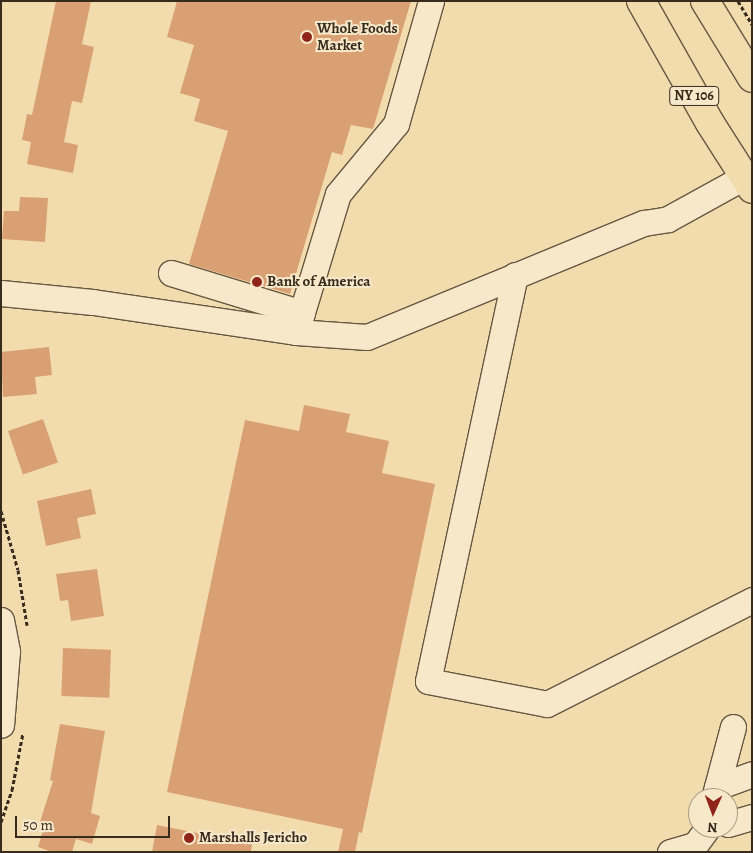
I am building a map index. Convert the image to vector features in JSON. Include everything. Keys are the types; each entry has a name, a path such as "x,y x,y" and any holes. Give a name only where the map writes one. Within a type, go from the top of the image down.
{"main road":[{"name":"NY 106","path":"641,1 710,123 744,176"},
{"path":"705,1 752,78"}],"street":[{"path":"299,322 338,194 396,124 431,1"},
{"path":"1,293 299,322 367,337 644,223 659,207 744,176"},
{"path":"171,273 299,322"},
{"path":"515,275 428,681 546,704 752,600"},
{"path":"1,620 4,651 1,725"},
{"path":"717,788 733,727"},
{"path":"724,788 752,774"},
{"path":"738,821 752,817"},
{"path":"670,852 695,845 703,838"}],"path":[{"path":"738,1 752,24"}],"building":[{"path":"56,1 91,1 82,44 94,47 82,103 72,101 64,142 78,145 73,173 27,164 31,142 22,140 27,114 32,115"},
{"path":"177,1 411,1 373,129 351,125 342,155 332,152 290,294 189,264 228,131 194,121 200,99 180,93 194,45 167,37"},
{"path":"20,197 48,198 45,242 2,239 4,211 19,211"},
{"path":"49,347 52,375 35,377 37,394 3,397 1,352"},
{"path":"304,405 350,414 346,432 389,441 382,473 435,484 362,833 359,832 355,852 338,852 343,829 167,792 245,420 299,431"},
{"path":"43,419 58,462 23,475 8,431"},
{"path":"91,489 96,514 77,518 81,538 46,546 37,501"},
{"path":"97,569 104,616 71,621 68,600 60,601 56,574"},
{"path":"63,648 111,650 109,698 61,696"},
{"path":"60,724 105,731 91,813 100,816 92,844 76,839 72,852 52,852 38,847 44,827 39,825 53,781 50,780"},
{"name":"Marshalls Jericho","path":"157,825 252,844 251,852 152,852"}],"place":[{"name":"Whole Foods Market","path":"307,37"},
{"name":"Bank of America","path":"257,282"},
{"name":"Marshalls Jericho","path":"189,838"}]}
